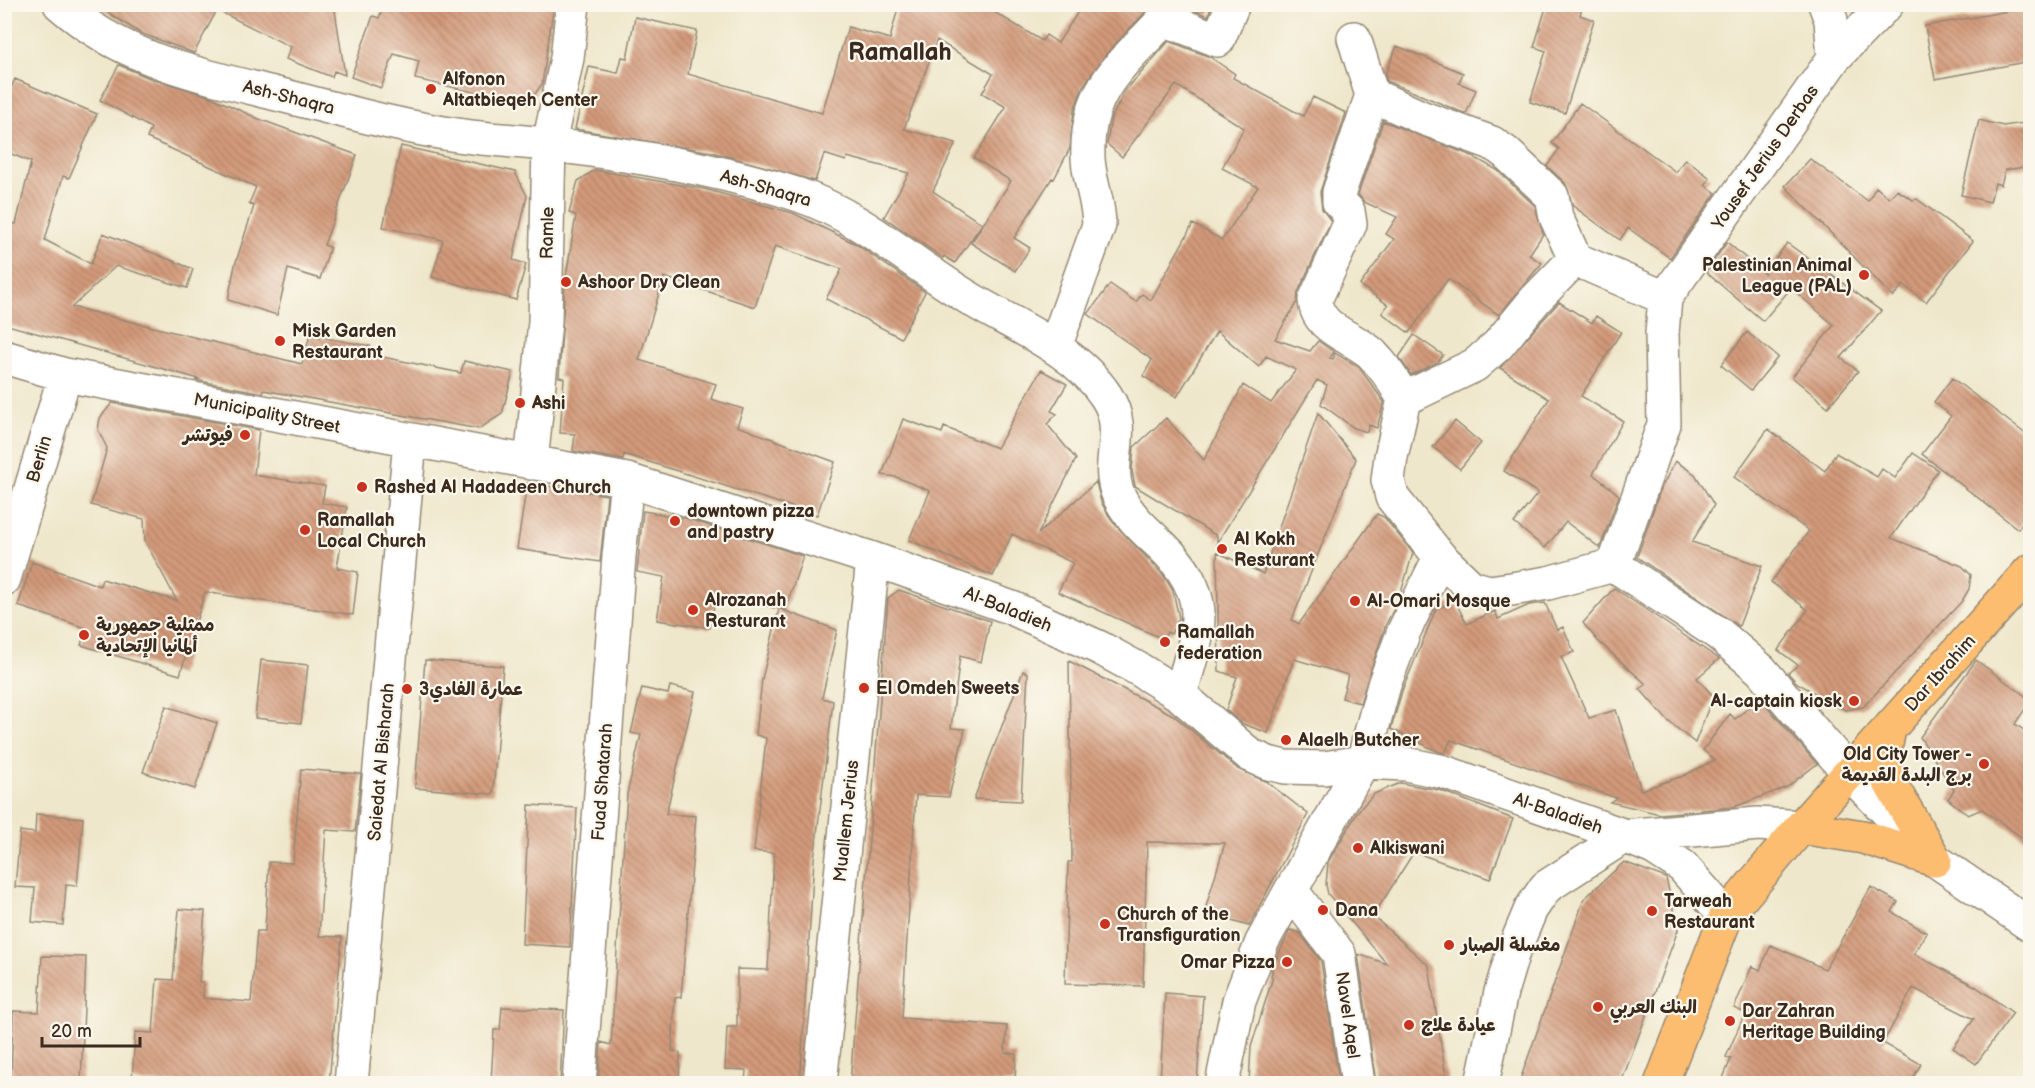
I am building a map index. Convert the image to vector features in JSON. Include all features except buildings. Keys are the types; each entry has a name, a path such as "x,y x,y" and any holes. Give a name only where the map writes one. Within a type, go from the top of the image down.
{"main road":[{"name":"Dar Ibrahim","path":"1661,1083 1726,916 1801,826 2031,571"},
{"path":"1889,729 1884,755 1887,778 1935,860"},
{"path":"1801,826 1863,837 1935,860"}],"street":[{"name":"Ash-Shaqra","path":"60,4 86,28 123,48 205,76 376,118 440,131 601,151 731,176 800,196 834,210 872,230 920,267 1054,347 1087,375 1106,396 1118,421 1113,475 1119,496 1136,521 1179,563 1194,592 1200,625 1180,695"},
{"name":"Ramle","path":"531,462 545,322 549,144 567,58 573,4"},
{"path":"1054,347 1099,225 1099,209 1088,158 1089,122 1103,86 1164,19 1218,40 1233,4"},
{"path":"1825,4 1831,20 1834,58"},
{"name":"Yousef Jerius Derbas","path":"1665,298 1834,58 1887,4"},
{"path":"1354,38 1372,95 1339,192 1339,202 1348,211 1350,224 1315,300 1316,312 1323,322 1370,352 1388,371 1404,399 1388,480 1392,497 1440,557 1470,586 1489,592 1548,583 1614,565 1719,634 1761,670 1850,774 1935,860 2031,925"},
{"path":"1372,95 1423,118 1492,143 1505,152 1552,196 1556,217 1575,259 1665,298 1662,333 1664,424 1614,565"},
{"path":"1404,399 1475,365 1498,345 1535,300 1575,259"},
{"name":"Municipality Street","path":"4,357 65,375 627,480"},
{"name":"Berlin","path":"4,579 65,375"},
{"name":"Saiedat Al Bisharah","path":"351,1083 410,441"},
{"name":"Al-Baladieh","path":"627,480 1012,608 1100,648 1180,695 1250,755 1268,763 1285,767 1324,768 1363,762 1406,764 1444,772 1625,836 1654,848 1682,866 1726,916"},
{"name":"Fuad Shatarah","path":"579,1083 627,480"},
{"path":"1222,1083 1239,1001 1262,942 1363,762 1384,685 1400,642 1440,557"},
{"name":"Muallem Jerius","path":"820,1083 873,560"},
{"path":"1482,1083 1501,992 1531,909 1546,887 1625,836 1758,824 1801,826"},
{"name":"Navel Aqel","path":"1291,890 1339,954 1358,1083"}],"place":[{"name":"Alfonon Altatbieqeh Center","path":"431,89"},
{"name":"Palestinian Animal League (PAL)","path":"1864,275"},
{"name":"Ashoor Dry Clean","path":"566,282"},
{"name":"Misk Garden Restaurant","path":"280,341"},
{"name":"Ashi","path":"520,403"},
{"name":"فيوتشر","path":"245,435"},
{"name":"Rashed Al Hadadeen Church","path":"362,487"},
{"name":"downtown pizza and pastry","path":"675,521"},
{"name":"Ramallah Local Church","path":"305,530"},
{"name":"Al Kokh Resturant","path":"1222,549"},
{"name":"Al-Omari Mosque","path":"1355,601"},
{"name":"Alrozanah Resturant","path":"693,610"},
{"name":"ممثلية جمهورية ألمانيا الإتحادية","path":"84,635"},
{"name":"Ramallah federation","path":"1165,642"},
{"name":"El Omdeh Sweets","path":"864,688"},
{"name":"عمارة الفادي3","path":"407,689"},
{"name":"Al-captain kiosk","path":"1854,701"},
{"name":"Alaelh Butcher","path":"1286,740"},
{"name":"Old City Tower - برج البلدة القديمة","path":"1984,764"},
{"name":"Alkiswani","path":"1358,848"},
{"name":"Dana","path":"1323,910"},
{"name":"Tarweah Restaurant","path":"1652,911"},
{"name":"Church of the Transfiguration","path":"1105,924"},
{"name":"مغسلة الصبار","path":"1449,945"},
{"name":"Omar Pizza","path":"1287,962"},
{"name":"البنك العربي","path":"1598,1007"},
{"name":"Dar Zahran Heritage Building","path":"1730,1021"},
{"name":"عيادة علاج","path":"1409,1025"}],"district":[{"name":"Ramallah","path":"900,52"}]}
